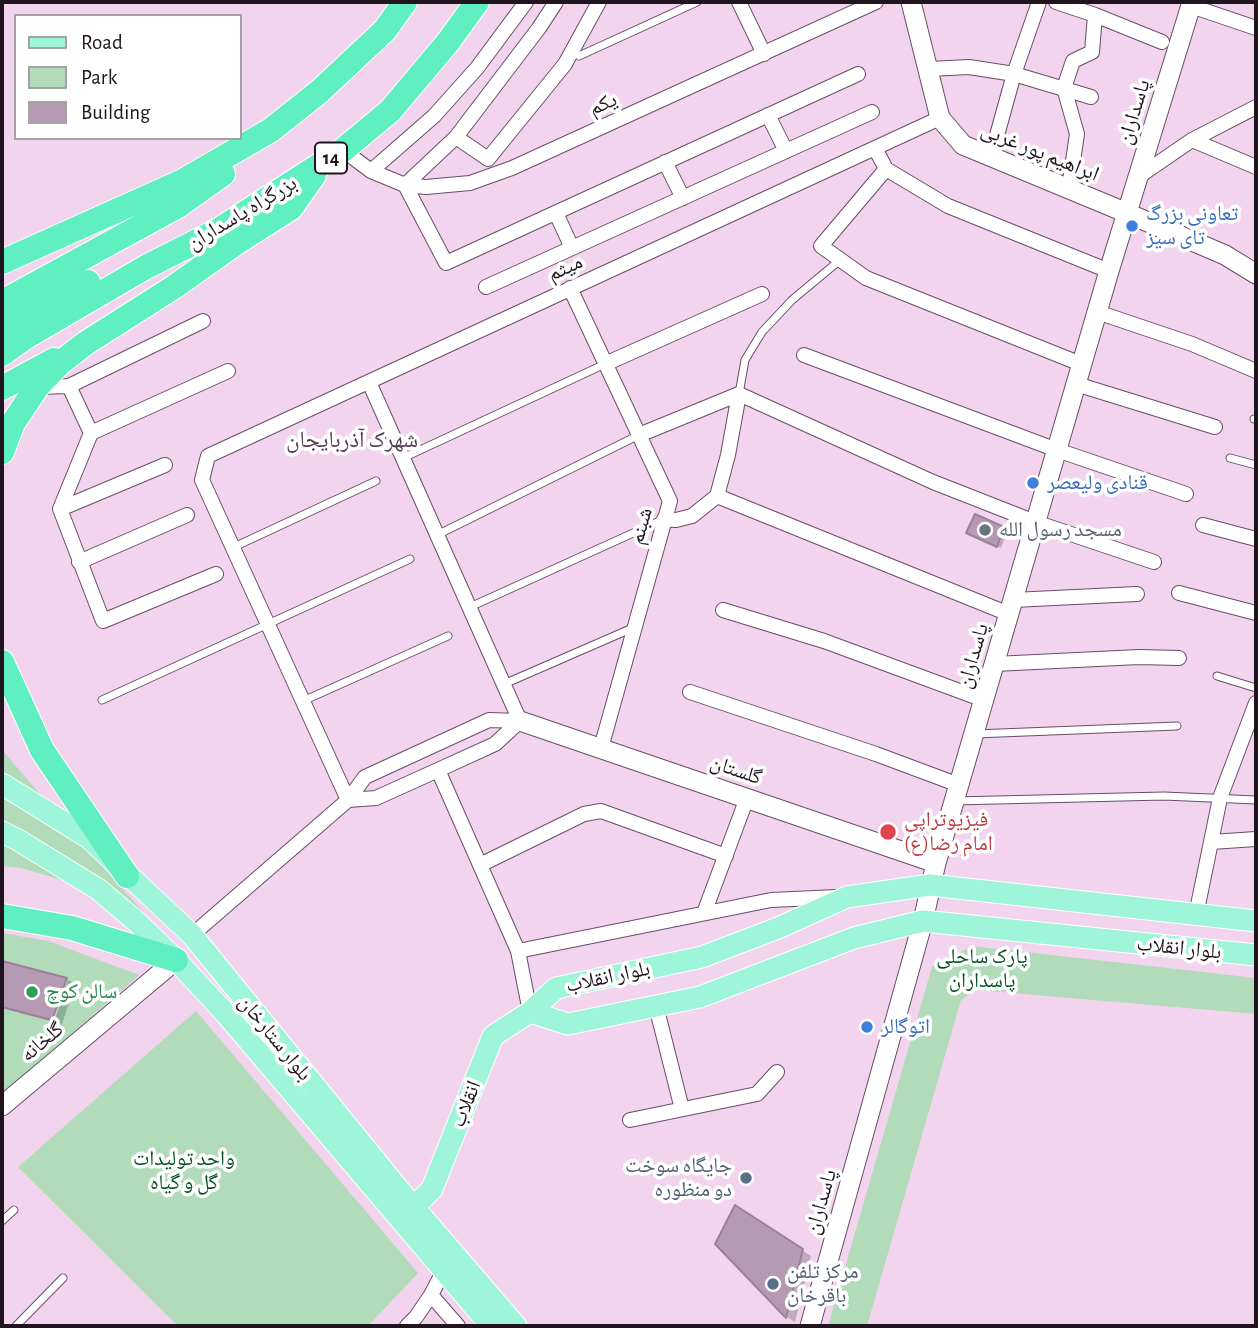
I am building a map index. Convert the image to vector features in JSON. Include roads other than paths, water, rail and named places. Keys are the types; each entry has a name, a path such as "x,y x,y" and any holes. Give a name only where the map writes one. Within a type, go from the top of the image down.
{"highway":[{"path":"2,262 183,181 271,130 320,91 385,30 405,2"},
{"name":"بزرگراه پاسداران","path":"2,354 26,337 146,267 216,230 343,150 390,111 448,42 477,2"},
{"path":"2,302 178,206 243,159 289,116"},
{"path":"2,329 210,216 320,166"},
{"path":"2,388 86,343 291,208 320,166"},
{"path":"2,452 13,423 37,387 60,363 86,343"},
{"path":"2,662 42,750 127,876"},
{"path":"2,916 72,928 176,960"}],"main road":[{"name":"ابراهیم پور غربی","path":"911,2 940,118 962,145 1225,255 1256,274"},
{"name":"پاسداران","path":"810,1326 923,921 936,863 1109,271 1191,4"},
{"name":"گلستان","path":"520,720 936,863"},
{"name":"بلوار ستارخان","path":"2,785 89,838 192,935 414,1207 516,1326"},
{"name":"بلوار ستارخان","path":"2,832 98,889 176,960 235,1025 491,1326"},
{"name":"بلوار انقلاب","path":"1256,921 930,886 847,897 778,928 702,957 556,988 530,1012 568,1024 700,997 854,938 923,921 1256,956"},
{"name":"گلخانه","path":"2,1106 176,960"},
{"name":"انقلاب","path":"414,1207 432,1189 493,1036 530,1012"}],"street":[{"path":"371,171 434,116 477,68 526,2"},
{"path":"556,2 456,137 405,185 446,263 858,74"},
{"path":"456,137 488,159 565,64 599,2"},
{"path":"740,2 764,54"},
{"name":"یکم","path":"343,150 371,171 405,185 426,187 470,183 512,168 876,2"},
{"path":"991,156 1014,74 1039,2"},
{"path":"1056,2 1162,42"},
{"path":"1191,4 1256,28"},
{"path":"1069,188 1077,134 1064,88 1073,61 1092,52 1095,15"},
{"path":"929,69 969,67 1014,74 1091,97"},
{"path":"1138,177 1192,139 1256,107"},
{"path":"486,287 872,112"},
{"path":"768,115 786,151"},
{"name":"میثم","path":"233,548 202,480 208,456 940,118"},
{"path":"1192,139 1256,167"},
{"path":"875,148 886,169 948,206 1109,271"},
{"path":"665,162 683,198"},
{"path":"886,169 821,246 866,278 1082,364"},
{"path":"556,213 572,248"},
{"name":"شبنم","path":"570,288 670,501 601,748"},
{"path":"606,364 762,294"},
{"path":"1097,312 1192,344 1256,370"},
{"path":"37,387 69,386 203,321"},
{"path":"804,355 1057,450 1186,494"},
{"path":"216,574 103,621 60,509 91,433 228,372"},
{"path":"233,548 348,800 376,798 495,744 520,720 369,382"},
{"path":"1076,384 1215,427"},
{"path":"69,386 91,433"},
{"path":"664,519 676,520 692,516 717,496 728,456 738,394"},
{"path":"639,435 738,394 933,482 1035,522 1154,562"},
{"path":"60,509 165,465"},
{"path":"717,496 1011,607 1137,594"},
{"path":"79,562 187,515"},
{"path":"1203,524 1256,539"},
{"path":"1179,593 1256,613"},
{"path":"723,610 824,641 984,700"},
{"path":"994,664 1139,657 1179,658"},
{"path":"690,692 876,754 957,793"},
{"path":"1196,915 1220,798 1251,732 1256,704"},
{"name":"گلستان","path":"192,935 348,800 365,777 489,720 520,720"},
{"path":"438,770 518,951 530,1012"},
{"path":"704,914 747,798"},
{"path":"480,865 584,814 601,811 726,856"},
{"path":"1211,842 1256,839"},
{"path":"518,951 771,900 847,897"},
{"path":"656,1006 682,1109"},
{"path":"630,1120 757,1094 777,1072"},
{"path":"408,1326 444,1270"},
{"path":"431,1294 458,1326"}],"lane":[{"path":"579,56 696,2"},
{"path":"738,394 745,360 762,332 792,300 840,260"},
{"path":"403,458 606,364"},
{"path":"438,535 639,435"},
{"path":"1230,458 1256,465"},
{"path":"233,548 376,481"},
{"path":"470,607 664,519"},
{"path":"102,700 410,559"},
{"path":"504,684 635,627"},
{"path":"303,701 448,636"},
{"path":"1217,676 1256,688"},
{"path":"974,734 1177,726"},
{"path":"957,793 1256,800"},
{"path":"2,1221 14,1210"},
{"path":"16,1326 63,1278"}],"place":[{"name":"تعاونی بزرگ تای سیز","path":"1132,226"},
{"name":"قنادی ولیعصر","path":"1033,483"},
{"name":"مسجد رسول الله","path":"985,530"},
{"name":"فیزیوتراپی امام رضا(ع)","path":"888,832"},
{"name":"سالن کوچ","path":"32,992"},
{"name":"اتوگالر","path":"867,1027"},
{"name":"جایگاه سوخت دو منظوره","path":"746,1178"},
{"name":"مرکز تلفن باقرخان","path":"773,1284"}],"district":[{"name":"شهرک آذربایجان","path":"352,440"}],"park label":[{"name":"پارک ساحلی پاسداران","path":"982,969"},
{"name":"واحد تولیدات گل و گیاه","path":"184,1171"}]}
